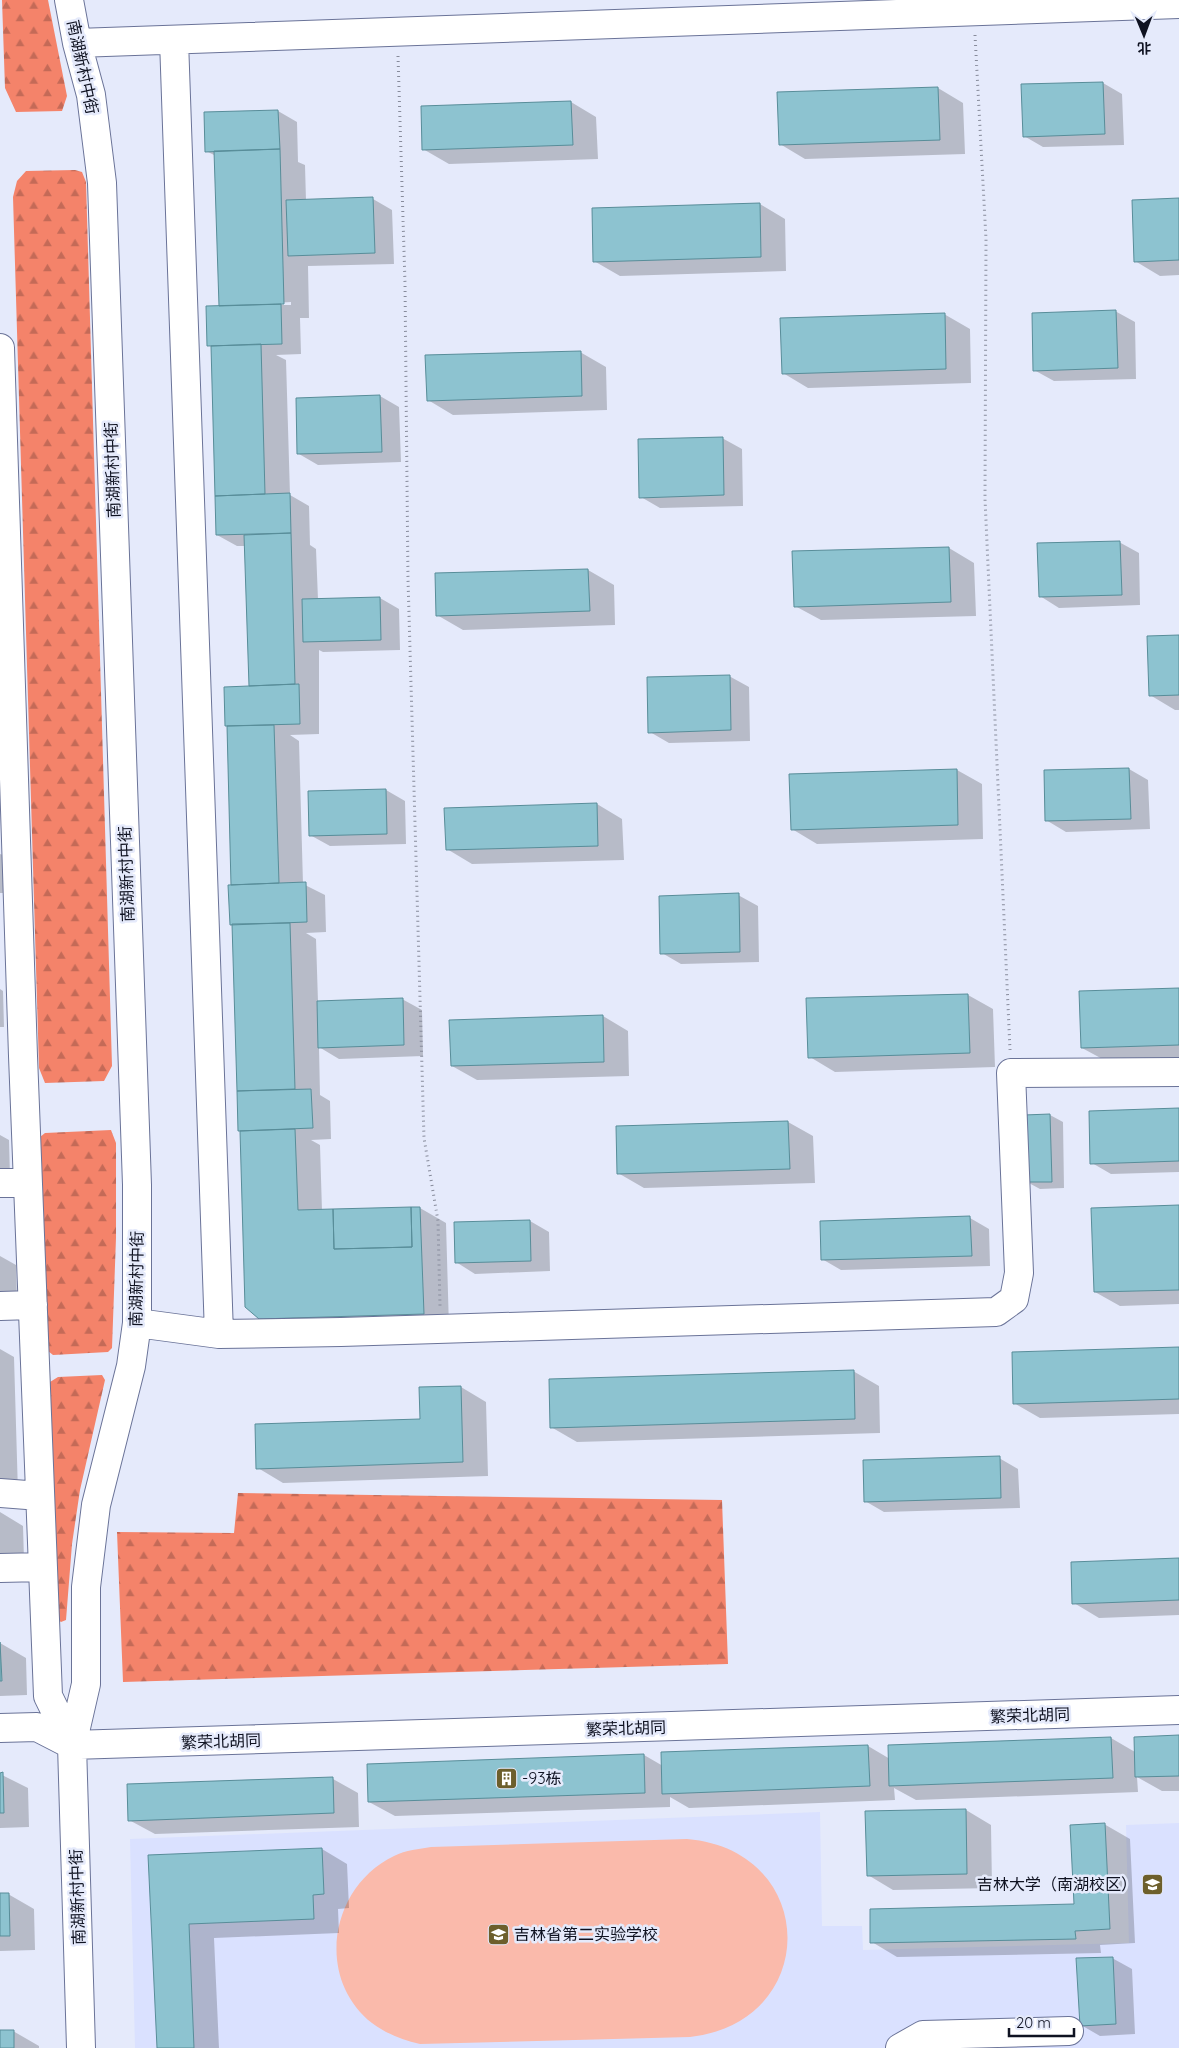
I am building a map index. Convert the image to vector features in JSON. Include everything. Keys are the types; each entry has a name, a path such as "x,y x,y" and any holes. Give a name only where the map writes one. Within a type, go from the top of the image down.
{"street":[{"name":"南湖新村中街","path":"69,0 77,43 91,95 102,183 136,1185 137,1323 131,1366 96,1505 86,1587 86,1684 72,1745 81,2048"},
{"path":"77,43 398,33 966,8 1179,4"},
{"path":"174,40 219,1334"},
{"name":"南湖新村中街","path":"0,348 12,1056 28,1183 48,1696 72,1745"},
{"path":"137,1323 219,1334 996,1312 1014,1299 1019,1273 1011,1073 1179,1072"},
{"path":"0,1184 28,1183"},
{"path":"0,1306 33,1305"},
{"path":"0,1493 40,1496"},
{"path":"0,1568 43,1567"},
{"name":"繁荣北胡同","path":"72,1745 1179,1710"},
{"path":"0,1728 37,1727 72,1745"},
{"path":"900,2048 923,2035 1069,2032"}],"path":[{"path":"966,8 986,239 985,499 1011,1073"},
{"path":"398,33 405,283 408,579 424,1138 438,1221 441,1329"}],"shaded area":[{"name":"吉林省第二实验学校","path":"820,1812 822,1926 862,1926 863,1950 1129,1943 1126,1825 1179,1823 1179,2048 135,2048 130,1839"},
{"path":"687,1839 730,1850 762,1872 781,1903 788,1936 782,1971 764,2001 733,2025 690,2037 420,2044 395,2036 372,2023 354,2004 342,1982 337,1958 338,1933 344,1910 356,1888 373,1870 394,1856 412,1850 431,1847"}],"green space":[{"path":"2,0 48,0 67,96 62,111 16,112 5,88"},
{"path":"75,170 82,172 86,182 112,1066 104,1081 45,1083 39,1068 13,197 17,181 26,171"},
{"path":"111,1130 116,1143 116,1238 112,1348 108,1352 53,1355 48,1351 40,1137 45,1133"},
{"path":"102,1375 105,1380 80,1490 72,1544 66,1620 61,1622 57,1619 50,1382 58,1377"},
{"path":"238,1493 722,1500 728,1664 123,1682 117,1532 234,1533"}],"building":[{"path":"1103,82 1105,134 1023,137 1021,84"},
{"path":"938,87 940,140 779,145 777,92"},
{"path":"571,101 573,145 422,150 421,106"},
{"path":"278,110 280,149 205,152 204,112"},
{"path":"280,149 284,304 219,306 214,151"},
{"path":"373,197 375,253 288,256 286,200"},
{"path":"1179,198 1179,260 1134,262 1132,200"},
{"path":"760,203 761,257 593,262 592,208"},
{"path":"281,304 282,344 207,346 206,306"},
{"path":"1116,310 1118,368 1033,371 1032,313"},
{"path":"945,313 946,369 782,374 780,318"},
{"path":"261,344 265,494 215,496 211,346"},
{"path":"581,351 582,396 427,401 425,355"},
{"path":"380,395 382,452 297,454 296,398"},
{"path":"723,437 724,495 639,498 638,439"},
{"path":"290,493 291,533 216,535 215,496"},
{"path":"291,533 295,684 249,686 244,535"},
{"path":"1120,541 1122,595 1039,597 1037,543"},
{"path":"949,547 951,602 794,607 792,551"},
{"path":"588,569 590,611 436,616 435,573"},
{"path":"380,597 381,640 303,642 302,599"},
{"path":"1179,635 1179,695 1149,696 1147,636"},
{"path":"730,675 731,730 648,733 647,677"},
{"path":"299,684 300,724 225,726 224,687"},
{"path":"274,725 279,883 231,885 227,726"},
{"path":"1129,768 1131,819 1045,821 1044,770"},
{"path":"957,769 958,825 791,830 789,774"},
{"path":"386,789 387,834 309,836 308,791"},
{"path":"597,803 598,846 446,850 444,808"},
{"path":"306,882 307,922 230,925 228,885"},
{"path":"739,893 740,952 660,954 659,896"},
{"path":"290,923 295,1089 237,1091 232,924"},
{"path":"1179,988 1179,1045 1081,1048 1079,991"},
{"path":"968,994 970,1053 808,1058 806,998"},
{"path":"403,998 404,1045 318,1048 317,1001"},
{"path":"603,1015 604,1062 451,1066 449,1020"},
{"path":"311,1089 313,1128 238,1131 237,1091"},
{"path":"1179,1108 1179,1161 1090,1164 1089,1111"},
{"path":"1050,1114 1052,1182 1026,1182 1024,1115"},
{"path":"788,1121 790,1169 617,1174 616,1126"},
{"path":"295,1129 298,1210 333,1209 334,1249 412,1247 411,1207 420,1207 424,1314 259,1319 245,1307 240,1131"},
{"path":"1179,1205 1179,1290 1094,1292 1091,1208"},
{"path":"411,1207 412,1247 334,1249 333,1209"},
{"path":"970,1216 972,1256 821,1260 820,1221"},
{"path":"530,1220 531,1261 455,1263 454,1222"},
{"path":"1179,1347 1179,1399 1013,1404 1012,1352"},
{"path":"854,1370 855,1419 550,1428 549,1379"},
{"path":"461,1386 463,1462 256,1469 255,1424 420,1419 419,1387"},
{"path":"1000,1456 1001,1498 864,1502 863,1460"},
{"path":"1179,1558 1179,1600 1072,1604 1071,1562"},
{"path":"0,1642 2,1681 0,1681"},
{"path":"1179,1735 1179,1776 1135,1777 1134,1737"},
{"path":"1111,1737 1113,1778 889,1786 888,1745"},
{"path":"868,1745 870,1786 662,1794 661,1752"},
{"name":"-93栋","path":"644,1754 645,1793 368,1802 367,1764"},
{"path":"3,1772 4,1813 0,1813 0,1773"},
{"path":"333,1777 334,1813 128,1821 127,1784"},
{"path":"966,1809 967,1874 867,1876 865,1811"},
{"path":"1105,1823 1110,1929 1075,1931 1076,1939 870,1943 870,1909 1074,1904 1070,1825"},
{"path":"322,1848 324,1894 313,1895 314,1919 189,1924 194,2048 157,2048 148,1855"},
{"path":"0,1893 9,1893 10,1936 0,1936"},
{"path":"1113,1957 1116,2024 1080,2026 1076,1958"},
{"path":"0,2030 14,2030 14,2048 0,2048"}],"place":[{"name":"-93栋","path":"506,1778"},
{"name":"吉林大学（南湖校区）","path":"1153,1884"},
{"name":"吉林省第二实验学校","path":"498,1934"}]}
